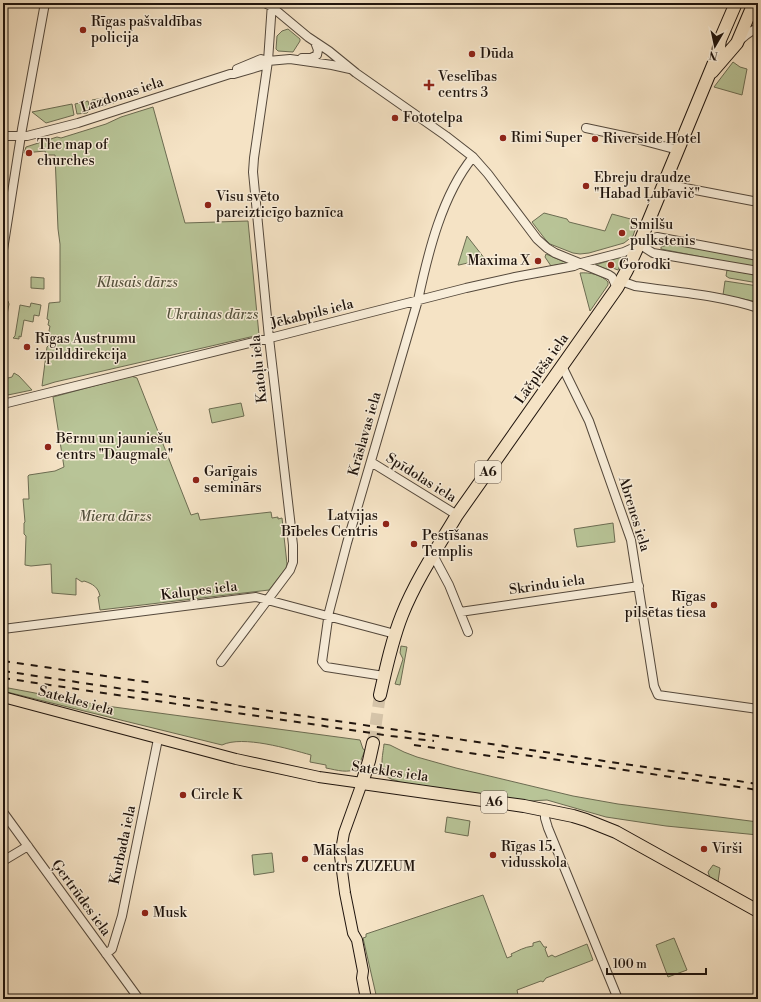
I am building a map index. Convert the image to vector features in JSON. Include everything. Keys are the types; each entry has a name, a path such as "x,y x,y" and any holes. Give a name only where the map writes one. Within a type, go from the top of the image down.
{"highway":[{"name":"Lāčplēša iela","path":"718,53 720,40 736,3"},
{"name":"Lāčplēša iela","path":"380,695 395,634 409,599 457,515 619,285 639,244 718,53 751,3"},
{"name":"A6","path":"708,77 738,43 751,3"},
{"path":"362,783 373,743"},
{"name":"Satekles iela","path":"362,783 545,810 573,816 599,824 758,911"}],"main road":[{"name":"Satekles iela","path":"3,697 236,759 362,783"},
{"path":"362,783 344,833 340,856 341,872 353,932 352,941 358,971 362,978 366,999"}],"street":[{"path":"3,250 45,3"},
{"path":"270,4 315,42 330,51 351,69 446,136 473,157 542,244 555,253 581,262 588,267 609,275 619,285 635,286 722,300 758,308"},
{"name":"Katoļu iela","path":"221,662 290,570 293,562 293,545 269,338 253,172 268,62 270,4"},
{"path":"747,19 749,26 756,30"},
{"path":"738,43 746,35 756,30"},
{"path":"290,59 311,58 317,55 318,50 315,42"},
{"path":"290,59 351,69"},
{"name":"Lazdonas iela","path":"3,136 21,137 78,123 230,74 262,66 268,62 290,59"},
{"path":"586,128 633,138 678,150"},
{"name":"Krāslavas iela","path":"384,676 323,665 322,662 328,616 418,300 422,276 444,207 457,178 463,168 473,157"},
{"path":"664,184 758,202"},
{"name":"Jēkabpils iela","path":"3,404 418,300 515,277 574,266 581,262 624,252 657,237 758,256"},
{"path":"639,244 653,252 758,272"},
{"name":"Abrenes iela","path":"562,366 589,421 631,540 654,686 658,696 758,708"},
{"name":"Spīdolas iela","path":"371,462 457,515"},
{"path":"433,555 449,585 468,632"},
{"name":"Skrindu iela","path":"460,612 639,586"},
{"name":"Kalupes iela","path":"3,629 256,598 395,634"},
{"name":"Kurbada iela","path":"106,954 112,949 122,916 158,739"},
{"path":"545,810 545,818 548,828 618,999"},
{"name":"Ģertrūdes iela","path":"3,812 139,999"},
{"path":"3,861 28,846"}],"green space":[{"path":"288,29 300,39 300,41 293,52 278,51 276,49 277,36 282,31"},
{"path":"733,62 740,67 747,69 742,95 714,87"},
{"path":"115,96 116,102 94,109 92,100"},
{"path":"88,101 90,110 87,113 77,114 75,104"},
{"path":"72,104 74,115 46,123 32,112"},
{"name":"Klusais dārzs","path":"153,107 185,223 248,221 259,335 42,386 47,347 50,344 51,338 49,338 50,326 48,325 49,320 47,319 49,303 60,302 60,244 55,155 46,155 45,151 24,153 26,147 106,124 121,117"},
{"path":"544,213 567,219 569,222 605,231 612,214 638,221 633,236 624,243 589,253 580,254 573,253 550,244 545,239 532,222"},
{"path":"467,236 485,259 458,265"},
{"path":"667,245 679,245 758,260 758,268 661,249 661,247"},
{"path":"546,254 567,263 551,266 545,257"},
{"path":"621,257 622,261 618,270 610,267 609,270 595,265"},
{"path":"727,270 758,275 758,283 729,278 726,276"},
{"path":"580,273 596,274 608,282 608,285 590,311"},
{"path":"31,277 44,278 44,289 31,288"},
{"path":"725,281 758,286 758,302 723,295"},
{"path":"3,300 8,301 9,304 3,336"},
{"path":"31,303 41,305 39,316 34,315 33,322 24,320 21,337 19,336 19,339 13,338 15,336 20,305 30,307"},
{"path":"3,373 8,378 12,377 14,373 19,376 32,390 3,396"},
{"name":"Miera dārzs","path":"131,376 137,378 191,515 198,513 200,520 271,512 272,518 282,518 287,564 286,568 269,590 100,610 98,597 100,596 96,588 92,585 84,581 82,582 76,578 76,595 52,593 51,564 31,566 25,565 26,536 24,534 25,522 23,499 29,499 28,476 55,471 64,467 53,397"},
{"path":"241,403 244,416 212,423 209,409"},
{"path":"613,523 615,542 577,547 574,529"},
{"path":"401,646 407,647 400,685 395,684 403,659 400,653"},
{"path":"3,687 99,705 360,740 363,749 365,750 358,768 354,770 346,771 326,768 326,765 310,762 311,755 254,742 231,742 222,745 3,691"},
{"path":"384,744 390,745 417,757 456,768 573,796 618,804 758,822 758,835 666,826 606,817 547,800 529,801 401,783 389,778 383,771 382,762"},
{"path":"447,817 470,821 468,836 445,832"},
{"path":"272,853 274,872 254,875 252,855"},
{"path":"713,865 720,868 718,882 710,878 708,872"},
{"path":"483,895 507,958 512,956 511,954 533,946 533,943 540,941 544,947 547,947 545,949 548,957 552,955 555,957 587,944 593,960 546,978 543,982 541,981 517,990 518,995 509,999 377,999 363,938 366,937 366,934"},
{"path":"674,938 687,970 668,977 656,945"}],"tunnel":[{"path":"373,743 380,695"}],"railway":[{"path":"3,661 153,683"},
{"path":"3,671 758,784"},
{"path":"3,678 391,736 434,741"},
{"path":"414,745 505,758"},
{"path":"498,751 758,790"}],"place":[{"name":"Rīgas pašvaldības policija","path":"83,30"},
{"name":"Dūda","path":"472,54"},
{"name":"Veselības centrs 3","path":"429,85"},
{"name":"Fototelpa","path":"395,118"},
{"name":"Rimi Super","path":"503,138"},
{"name":"Riverside Hotel","path":"595,139"},
{"name":"The map of churches","path":"29,153"},
{"name":"Ebreju draudze \"Habad Ļubavič\"","path":"586,186"},
{"name":"Visu svēto pareizticīgo baznīca","path":"208,205"},
{"name":"Smilšu pulkstenis","path":"622,233"},
{"name":"Maxima X","path":"538,261"},
{"name":"Gorodki","path":"611,265"},
{"name":"Rīgas Austrumu izpilddirekcija","path":"27,347"},
{"name":"Bērnu un jauniešu centrs \"Daugmale\"","path":"48,447"},
{"name":"Garīgais seminārs","path":"196,480"},
{"name":"Latvijas Bībeles Centris","path":"386,524"},
{"name":"Pestīšanas Templis","path":"414,544"},
{"name":"Rīgas pilsētas tiesa","path":"714,605"},
{"name":"Circle K","path":"183,795"},
{"name":"Virši","path":"704,849"},
{"name":"Rīgas 15. vidusskola","path":"493,855"},
{"name":"Mākslas centrs ZUZEUM","path":"305,859"},
{"name":"Musk","path":"145,913"}],"park label":[{"name":"Ukrainas dārzs","path":"212,315"}]}
